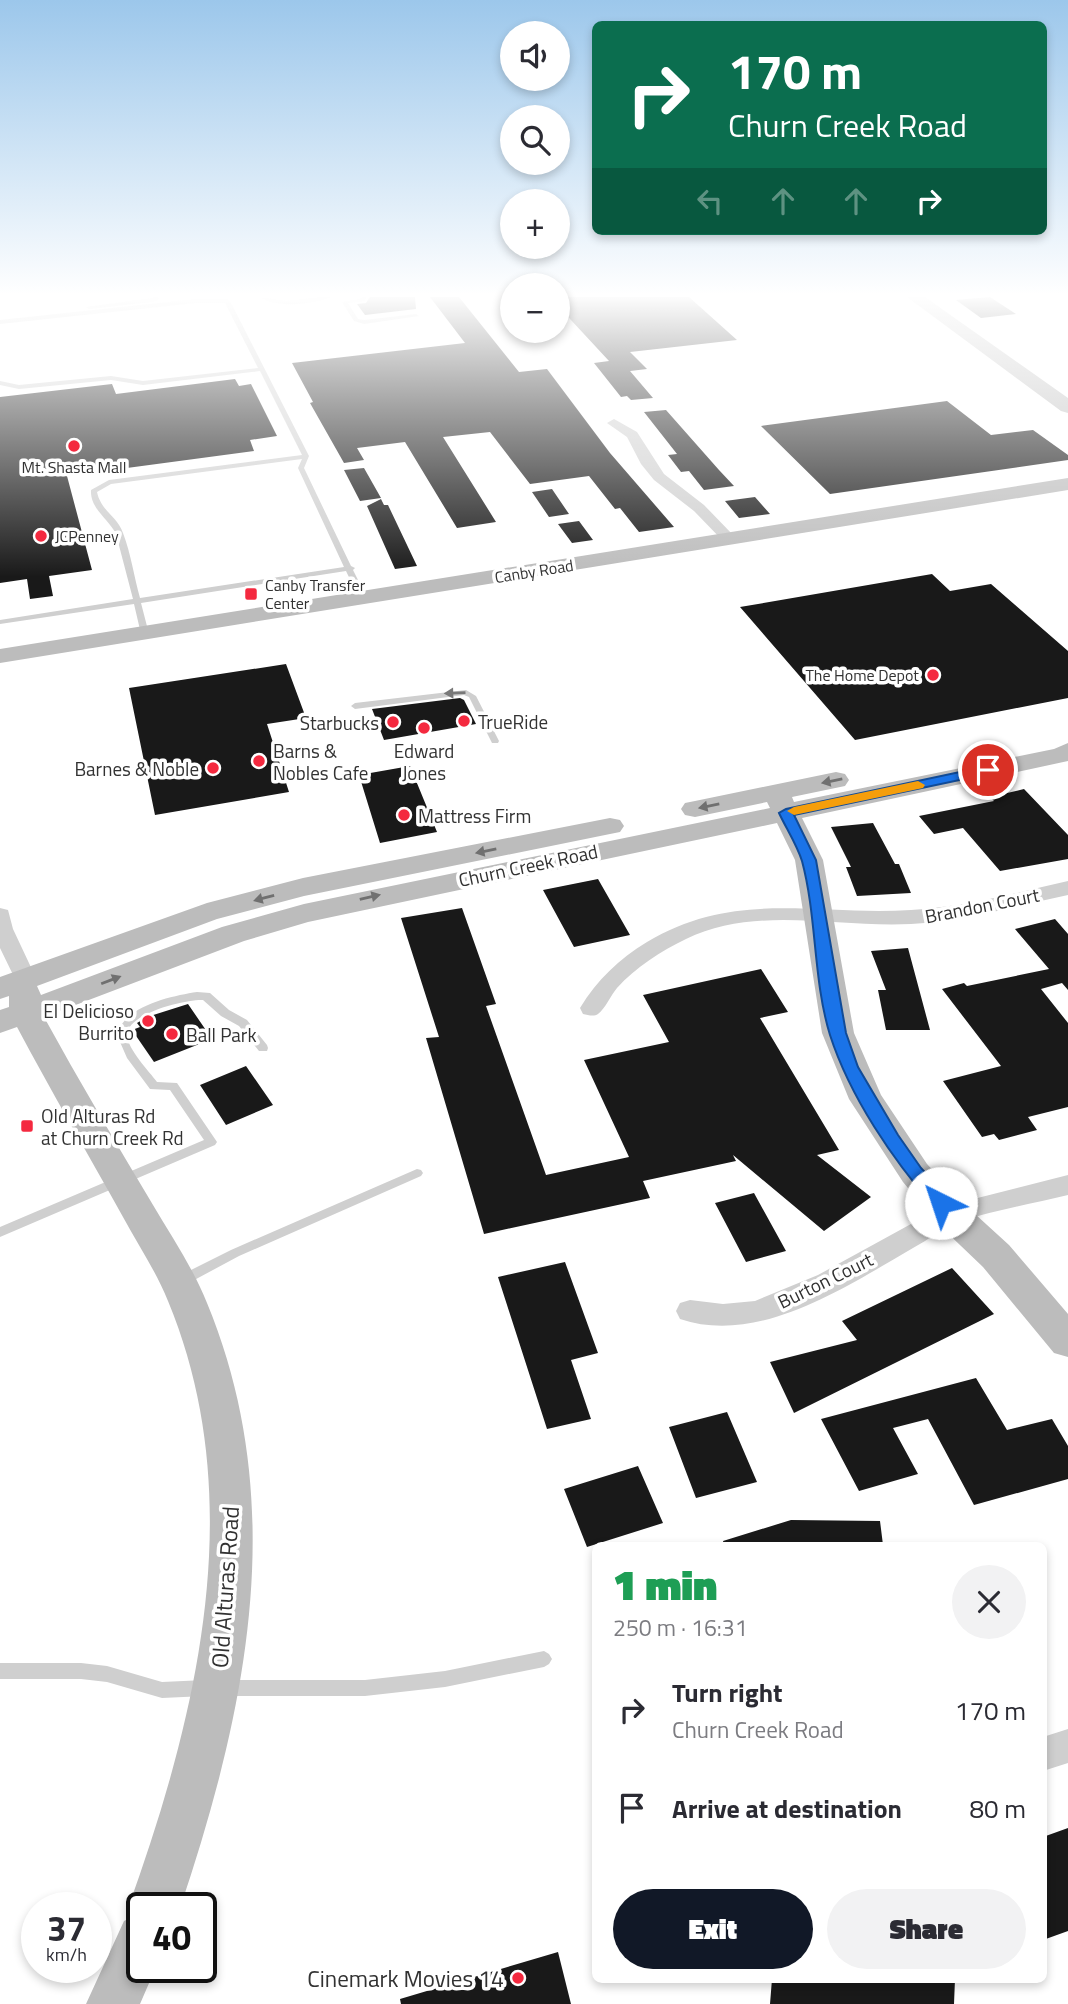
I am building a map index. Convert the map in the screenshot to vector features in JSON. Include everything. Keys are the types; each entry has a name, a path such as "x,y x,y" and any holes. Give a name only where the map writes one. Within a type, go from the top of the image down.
{"street":[{"path":"1045,391 1068,407"},
{"path":"614,423 637,438 649,465 660,478 698,506 730,540"},
{"name":"Canby Road","path":"0,656 1068,484"},
{"name":"Churn Creek Road","path":"781,802 1045,739 1068,740"},
{"name":"Churn Creek Road","path":"10,1000 163,927 303,887 1062,755 1068,751"},
{"path":"781,802 809,860 838,1033 850,1067 891,1140 915,1173 951,1214 996,1256 1068,1341"},
{"name":"Brandon Court","path":"592,1008 611,978 633,960 684,931 731,917 885,919 943,915 1068,888"},
{"name":"Old Alturas Road","path":"0,915 10,1000 121,1181 178,1283 210,1361 227,1448 231,1562 218,1688 193,1797 160,1892"},
{"name":"Burton Court","path":"690,1311 723,1315 757,1312 828,1283 951,1214 1068,1185"},
{"path":"1047,1753 1068,1746"},
{"path":"113,2004 126,1975"}],"lane":[{"path":"272,391 306,456 301,468 363,598"},
{"path":"145,634 119,531 97,507 93,491 95,488 109,482 306,456"},
{"path":"0,622 351,568"},
{"path":"355,706 466,692 472,696 495,741"},
{"path":"0,1233 211,1142 173,1086 154,1086 122,1034 126,1023 144,1012 185,996 206,996 225,1013 243,1023 263,1048"},
{"path":"178,1283 235,1253 417,1173"},
{"path":"0,1671 81,1671 107,1674 162,1690 365,1688 445,1679 544,1659"}],"building":[{"path":"56,391 115,391 116,394 144,391 254,391 277,436 250,440 254,451 67,476 92,570 49,576 53,596 30,599 27,579 0,583 0,397"},
{"path":"307,391 563,391 610,453 674,527 639,532 620,508 615,509 589,476 530,484 490,432 443,437 496,522 457,528 405,442 357,448 364,460 344,463 310,403 313,402"},
{"path":"616,391 647,391 653,398 631,400 627,396 621,397"},
{"path":"947,401 991,435 1033,430 1068,455 1068,460 830,494 761,426"},
{"path":"666,410 734,486 704,490 689,471 681,472 668,455 677,454 644,412"},
{"path":"364,468 381,498 360,501 344,470"},
{"path":"552,489 569,514 549,517 532,492"},
{"path":"755,497 770,514 739,518 725,501"},
{"path":"381,499 384,505 388,505 417,566 395,569 367,506"},
{"path":"579,521 593,540 572,543 558,524"},
{"name":"The Home Depot","path":"932,574 950,591 991,584 1068,651 1068,698 855,740 740,607"},
{"path":"286,664 306,718 267,724 289,792 155,815 129,688"},
{"path":"460,698 464,700 476,724 384,740 372,709"},
{"path":"410,766 437,832 380,843 359,775"},
{"path":"1024,789 1068,835 1068,859 1000,871 963,828 934,834 919,816 994,801 990,797"},
{"path":"873,823 895,864 899,864 911,893 857,896 846,867 851,867 831,827"},
{"path":"598,879 630,935 574,947 543,890"},
{"path":"462,908 496,1004 486,1006 546,1175 629,1157 584,1060 669,1042 643,995 761,969 788,1012 760,1018 839,1150 817,1155 871,1197 824,1231 733,1155 736,1161 643,1181 650,1198 484,1234 426,1038 439,1037 401,918"},
{"path":"1055,919 1068,934 1068,990 1062,983 1041,989 1068,1023 1068,1107 1028,1117 1037,1130 999,1140 994,1134 982,1137 943,1081 1001,1066 942,989 1049,969 1015,929"},
{"path":"908,948 930,1030 886,1030 878,990 886,990 871,951"},
{"name":"Ball Park","path":"188,1004 212,1039 154,1062 132,1030 140,1027 137,1023 147,1017"},
{"path":"246,1066 273,1105 226,1125 200,1085"},
{"path":"754,1193 786,1251 746,1262 715,1203"},
{"path":"565,1262 598,1353 571,1360 591,1419 547,1429 498,1277"},
{"path":"952,1268 994,1314 794,1413 770,1362 857,1340 842,1321"},
{"path":"976,1378 1007,1430 1052,1419 1068,1446 1068,1479 974,1505 928,1419 893,1428 918,1474 859,1491 821,1419"},
{"path":"727,1412 757,1482 696,1498 669,1427"},
{"path":"638,1466 663,1523 603,1542 592,1542 592,1545 587,1547 564,1489"},
{"path":"791,1520 880,1521 883,1542 723,1542"},
{"path":"1068,1828 1068,1931 1047,1939 1047,1836"},
{"name":"Cinemark Movies 14","path":"558,1952 571,2004 401,2004 400,1999"},
{"path":"772,1983 955,1983 954,2004 770,2004"}],"slow traffic":[{"path":"794,811 918,785"}],"place":[{"name":"Mt. Shasta Mall","path":"74,446"},
{"name":"JCPenney","path":"41,536"},
{"name":"Canby Transfer Center","path":"251,594"},
{"name":"The Home Depot","path":"933,675"},
{"name":"TrueRide","path":"464,721"},
{"name":"Starbucks","path":"393,722"},
{"name":"Edward Jones","path":"424,728"},
{"name":"Barns & Nobles Cafe","path":"259,761"},
{"name":"Barnes & Noble","path":"213,768"},
{"name":"Mattress Firm","path":"404,815"},
{"name":"El Delicioso Burrito","path":"148,1021"},
{"name":"Ball Park","path":"172,1034"},
{"name":"Old Alturas Rd at Churn Creek Rd","path":"27,1126"},
{"name":"Cinemark Movies 14","path":"518,1978"}],"route":[{"path":"941,1203 891,1140 850,1067 838,1033 809,860 786,813 988,770"}]}
